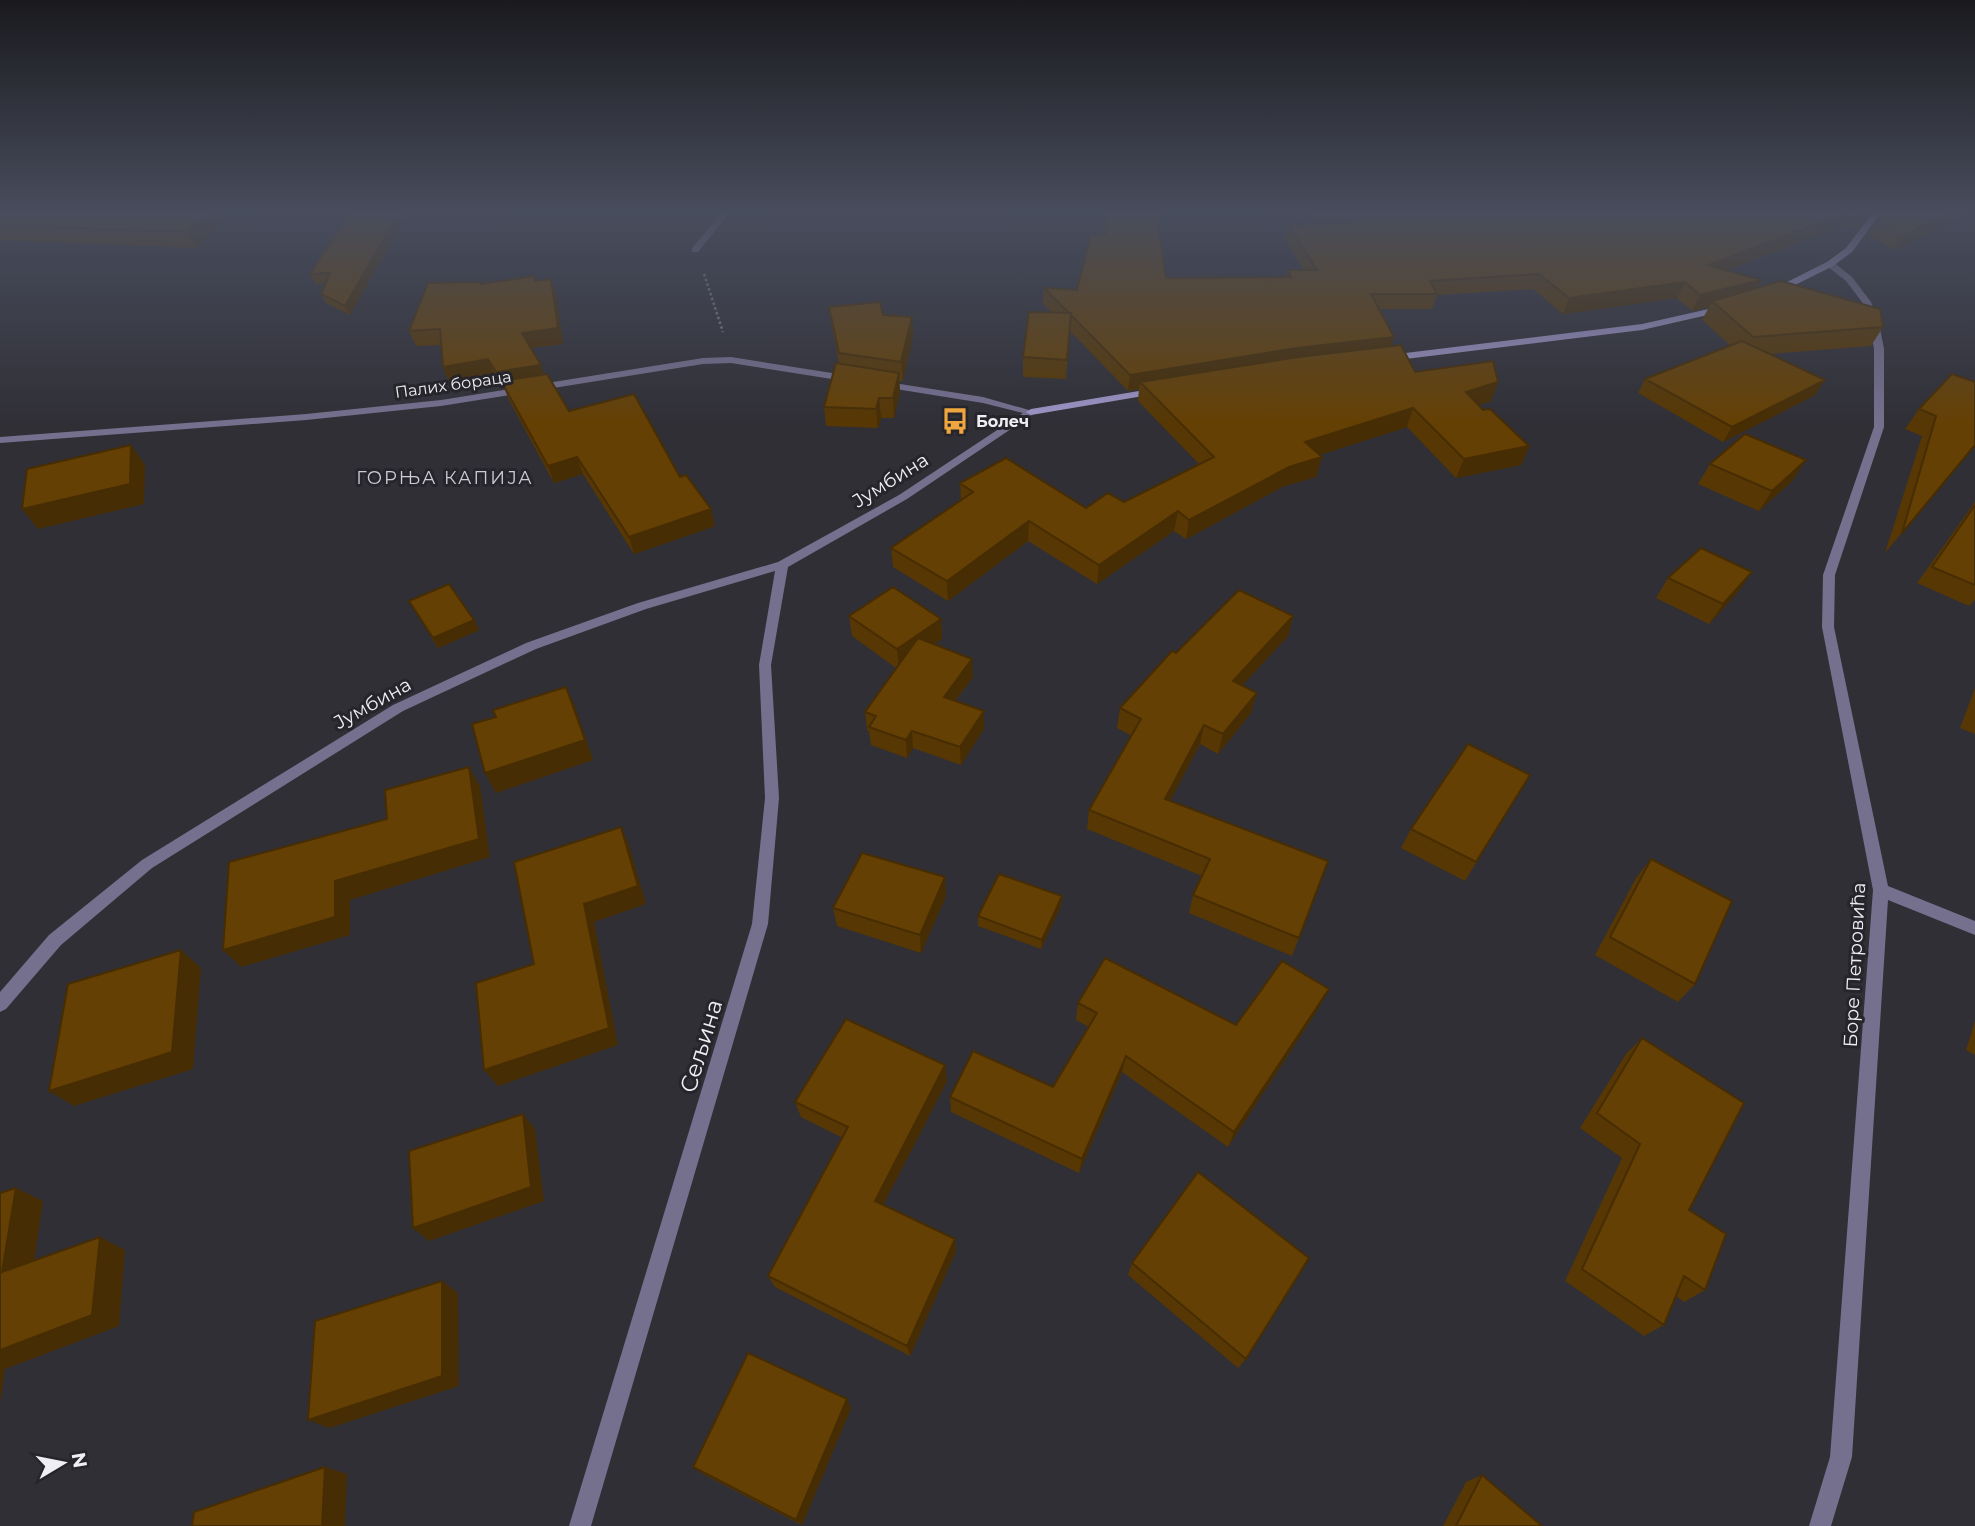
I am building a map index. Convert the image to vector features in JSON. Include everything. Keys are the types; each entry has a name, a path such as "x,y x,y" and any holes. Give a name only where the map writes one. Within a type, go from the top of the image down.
{"street":[{"path":"1768,294 1792,282"},
{"name":"Боре Петровића","path":"1819,1526 1841,1457 1881,890 1828,627 1829,575 1879,427 1878,349 1874,323 1866,302 1851,282"},
{"path":"1372,360 1642,327 1732,306"},
{"name":"Палих бораца","path":"0,440 292,418 441,403 703,361 731,360 858,380"},
{"path":"871,382 984,400 1031,412"},
{"name":"Јумбина","path":"0,1004 55,940 146,864 398,708 531,646 642,606 782,565 903,497 1031,412 1165,389"},
{"name":"Сељина","path":"580,1526 760,924 772,798 765,665 782,565"},
{"path":"1881,890 1975,928"}],"path":[{"path":"706,282 731,360"}],"building":[{"path":"326,282 359,282 345,306 321,294"},
{"path":"551,282 558,328 522,333 541,365 496,372 488,359 443,367 440,329 409,331 428,283"},
{"path":"1079,282 1431,282 1437,294 1371,294 1394,337 1297,348 1130,375 1044,288 1077,290"},
{"path":"1549,282 1683,282 1569,298"},
{"path":"1685,282 1752,282 1700,295"},
{"path":"1777,282 1785,282 1880,309 1883,327 1753,337 1712,301"},
{"path":"880,302 883,315 912,317 901,362 839,353 829,307"},
{"path":"1029,312 1071,313 1067,360 1023,357"},
{"path":"1742,341 1825,380 1732,427 1645,379"},
{"path":"1401,345 1415,372 1493,361 1498,382 1466,392 1483,410 1490,409 1529,446 1464,459 1413,408 1305,442 1322,457 1289,467 1189,520 1178,511 1099,565 1029,521 947,581 891,548 973,492 960,483 1006,458 1086,508 1108,493 1124,502 1214,457 1140,382 1299,357"},
{"path":"836,363 899,373 893,398 879,398 876,409 824,407"},
{"path":"547,374 569,411 634,394 680,477 686,475 711,509 629,537 577,457 548,466 501,381"},
{"path":"1952,374 1975,382 1975,445 1902,533 1936,416 1919,409"},
{"path":"1745,434 1806,460 1772,491 1710,464"},
{"path":"131,445 130,484 22,509 27,469"},
{"path":"1975,505 1975,585 1932,567"},
{"path":"1701,548 1752,572 1723,604 1668,578"},
{"path":"449,584 474,620 433,638 409,601"},
{"path":"893,587 941,619 897,649 849,616"},
{"path":"1239,590 1293,616 1233,681 1257,693 1223,734 1204,725 1165,799 1328,861 1299,938 1193,895 1210,859 1089,810 1141,719 1120,708 1172,651 1176,653"},
{"path":"918,638 972,659 944,697 984,711 960,747 912,731 906,740 869,727 876,716 865,712"},
{"path":"566,687 585,740 485,773 472,724 496,717 493,710"},
{"path":"1468,744 1530,775 1476,862 1411,829"},
{"path":"469,767 479,839 335,881 335,917 223,950 229,862 387,819 385,790"},
{"path":"621,827 638,886 584,904 609,1028 484,1070 476,983 534,964 514,862"},
{"path":"862,853 945,877 920,935 833,908"},
{"path":"1651,859 1732,901 1695,984 1610,937"},
{"path":"999,874 1062,896 1042,940 978,916"},
{"path":"181,950 172,1052 49,1091 68,984"},
{"path":"1105,958 1236,1025 1282,961 1329,989 1234,1132 1126,1056 1082,1159 950,1097 973,1051 1053,1087 1097,1013 1078,1003"},
{"path":"846,1019 945,1065 875,1201 955,1239 907,1346 768,1276 848,1127 795,1102"},
{"path":"1642,1038 1744,1103 1689,1210 1726,1234 1705,1290 1684,1276 1664,1325 1582,1269 1640,1144 1597,1113"},
{"path":"523,1114 531,1187 413,1228 409,1151"},
{"path":"1198,1172 1309,1258 1246,1359 1132,1263"},
{"path":"16,1188 2,1272 100,1237 92,1315 0,1350 0,1193"},
{"path":"442,1281 442,1376 308,1420 315,1321"},
{"path":"748,1353 847,1399 796,1520 693,1467"},
{"path":"325,1467 322,1526 192,1526 194,1512"},
{"path":"1482,1475 1542,1526 1456,1526"}],"place":[{"name":"Болеч","path":"955,421"}],"district":[{"name":"ГОРЊА КАПИЈА","path":"445,478"}]}
